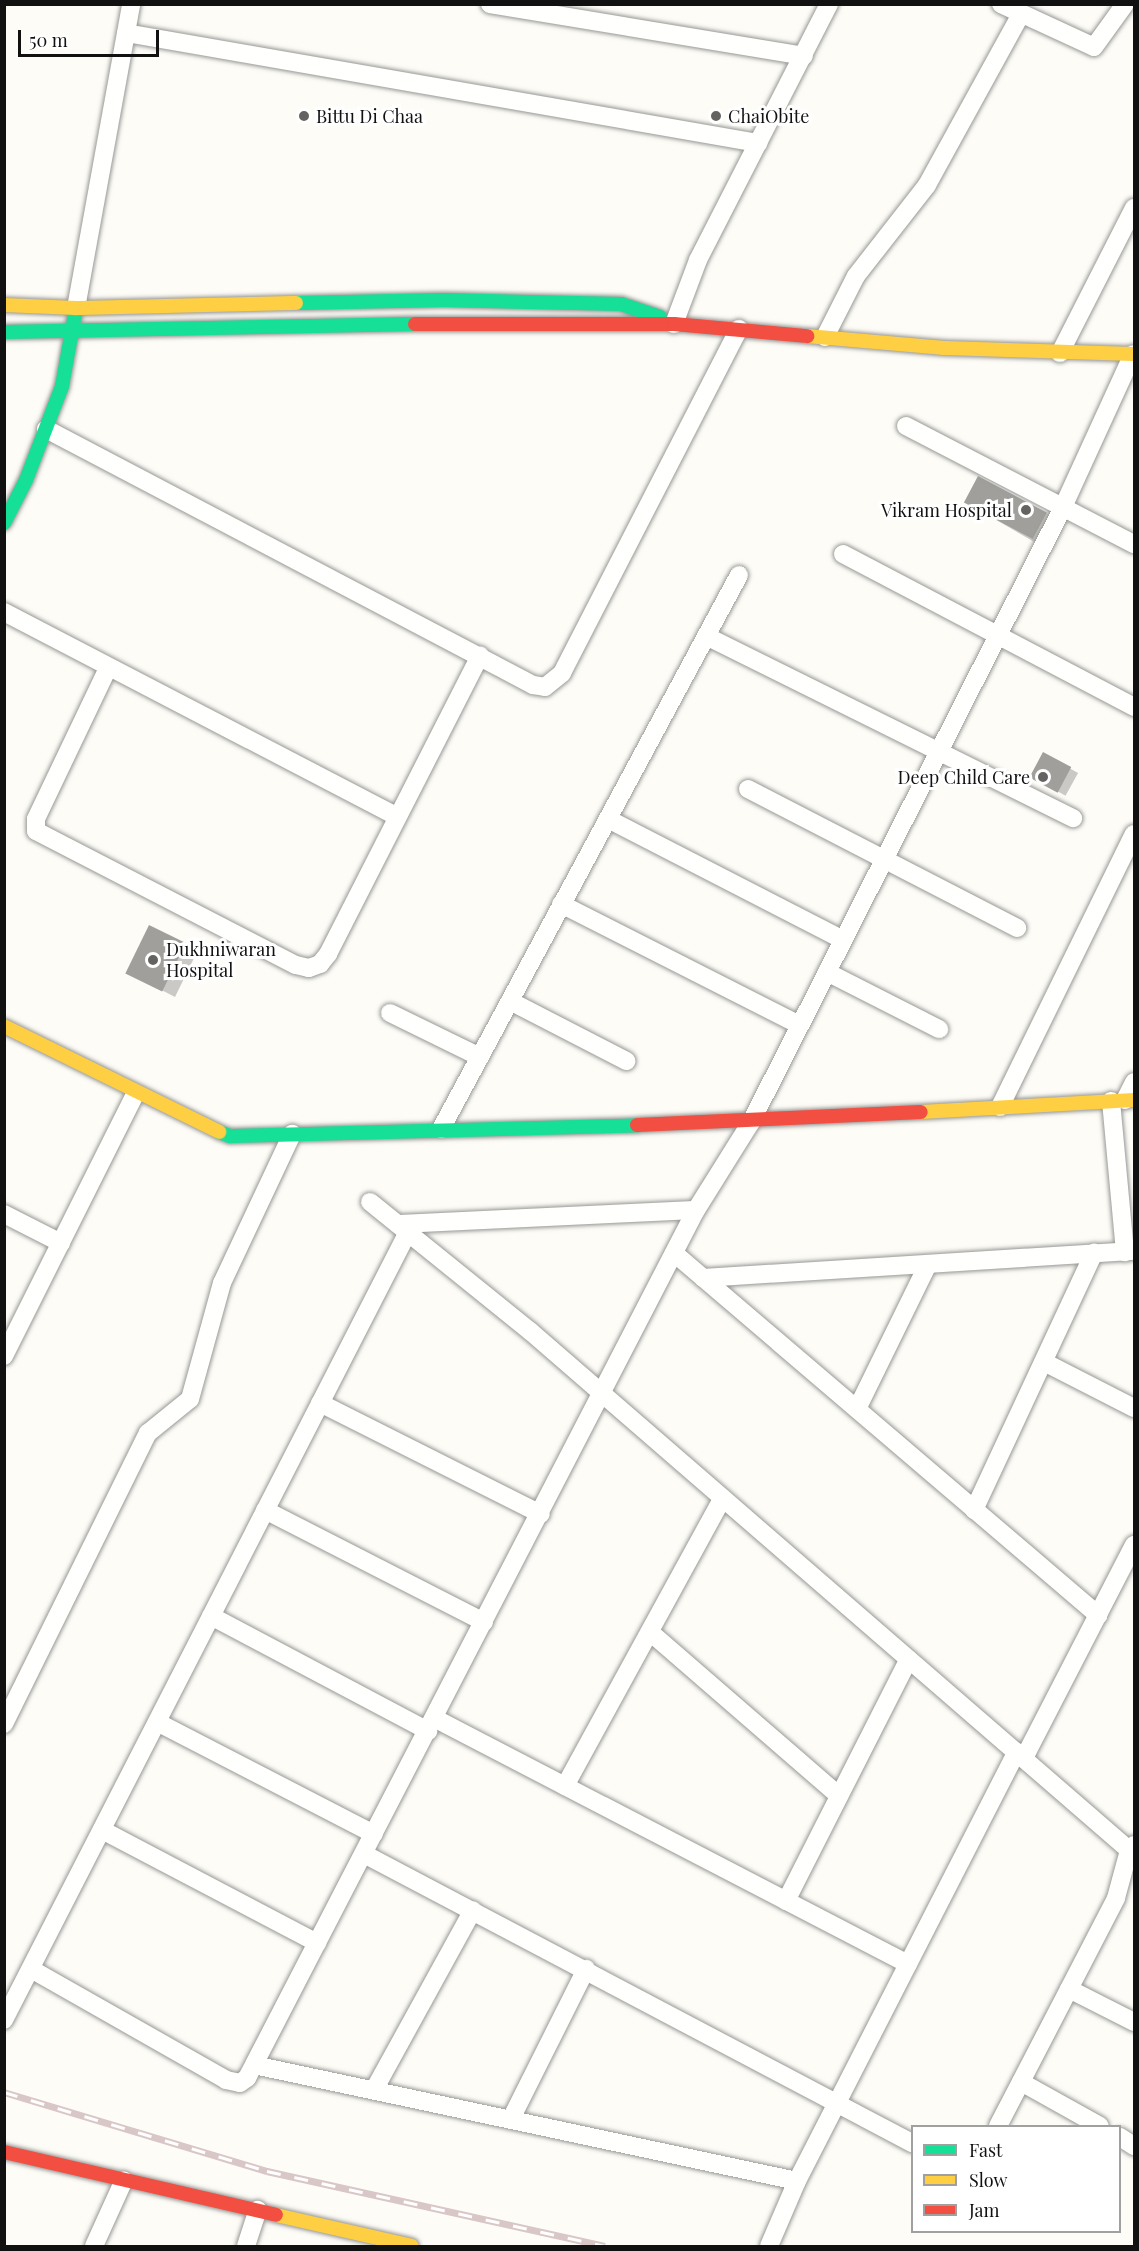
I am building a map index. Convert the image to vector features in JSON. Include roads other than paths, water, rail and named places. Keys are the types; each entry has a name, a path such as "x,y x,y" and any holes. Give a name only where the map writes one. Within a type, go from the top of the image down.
{"street":[{"path":"4,524 46,429 62,386 131,4"},
{"path":"490,4 804,56"},
{"path":"674,324 699,260 829,4"},
{"path":"1001,4 1094,47 1125,4 1134,7"},
{"path":"825,337 856,276 927,185 1021,14"},
{"path":"126,33 758,143"},
{"path":"1060,353 1134,208"},
{"path":"4,305 76,308 444,300 621,304 674,324"},
{"path":"4,332 447,323 674,324 1060,353 1134,354 1063,507 751,1122 696,1210 603,1395 254,2065 240,2083 226,2080 31,1969"},
{"path":"46,429 533,686 545,687 555,682 740,328"},
{"path":"906,426 1134,544"},
{"path":"843,554 1134,707"},
{"path":"441,1129 739,575"},
{"path":"4,612 397,817"},
{"path":"706,636 938,754 1073,818"},
{"path":"108,668 36,819 36,831 296,965 309,968 328,954 480,656"},
{"path":"748,789 1017,928"},
{"path":"608,819 843,940"},
{"path":"1000,1107 1133,841"},
{"path":"561,904 800,1024"},
{"path":"827,972 939,1029"},
{"path":"510,1000 626,1061"},
{"path":"390,1013 480,1058"},
{"path":"4,1026 202,1127 230,1136 751,1122 1123,1100"},
{"path":"703,1278 1130,1252 1123,1100 1134,1082"},
{"path":"4,1356 135,1094"},
{"path":"4,1725 148,1433 190,1400 222,1283 292,1134"},
{"path":"370,1202 603,1395 1020,1755 1132,1848 1116,1898 999,2125"},
{"path":"403,1228 696,1210"},
{"path":"4,1214 61,1243"},
{"path":"4,2020 320,1403 403,1228"},
{"path":"674,1253 1098,1615"},
{"path":"974,1510 1094,1253"},
{"path":"857,1409 928,1264"},
{"path":"1044,1362 1134,1408"},
{"path":"320,1403 541,1514"},
{"path":"566,1786 723,1498"},
{"path":"265,1510 484,1622"},
{"path":"769,2247 797,2181 908,1964 1134,1545"},
{"path":"211,1616 431,1724 566,1786 908,1964"},
{"path":"650,1632 839,1796"},
{"path":"786,1901 909,1659"},
{"path":"157,1722 374,1834"},
{"path":"102,1830 317,1943"},
{"path":"364,1854 837,2101 911,2142"},
{"path":"374,2090 473,1910"},
{"path":"511,2120 586,1969"},
{"path":"1069,1989 1134,2022"},
{"path":"254,2065 797,2181"},
{"path":"1021,2082 1096,2125"},
{"path":"4,2152 258,2210 366,2241 412,2247"},
{"path":"94,2247 124,2180"},
{"path":"246,2247 258,2210"}],"railway":[{"path":"4,2092 267,2171 605,2246"}],"place":[{"name":"Bittu Di Chaa","path":"304,116"},
{"name":"ChaiObite","path":"716,116"},
{"name":"Vikram Hospital","path":"1026,510"},
{"name":"Deep Child Care","path":"1043,777"},
{"name":"Dukhniwaran Hospital","path":"153,960"}]}
